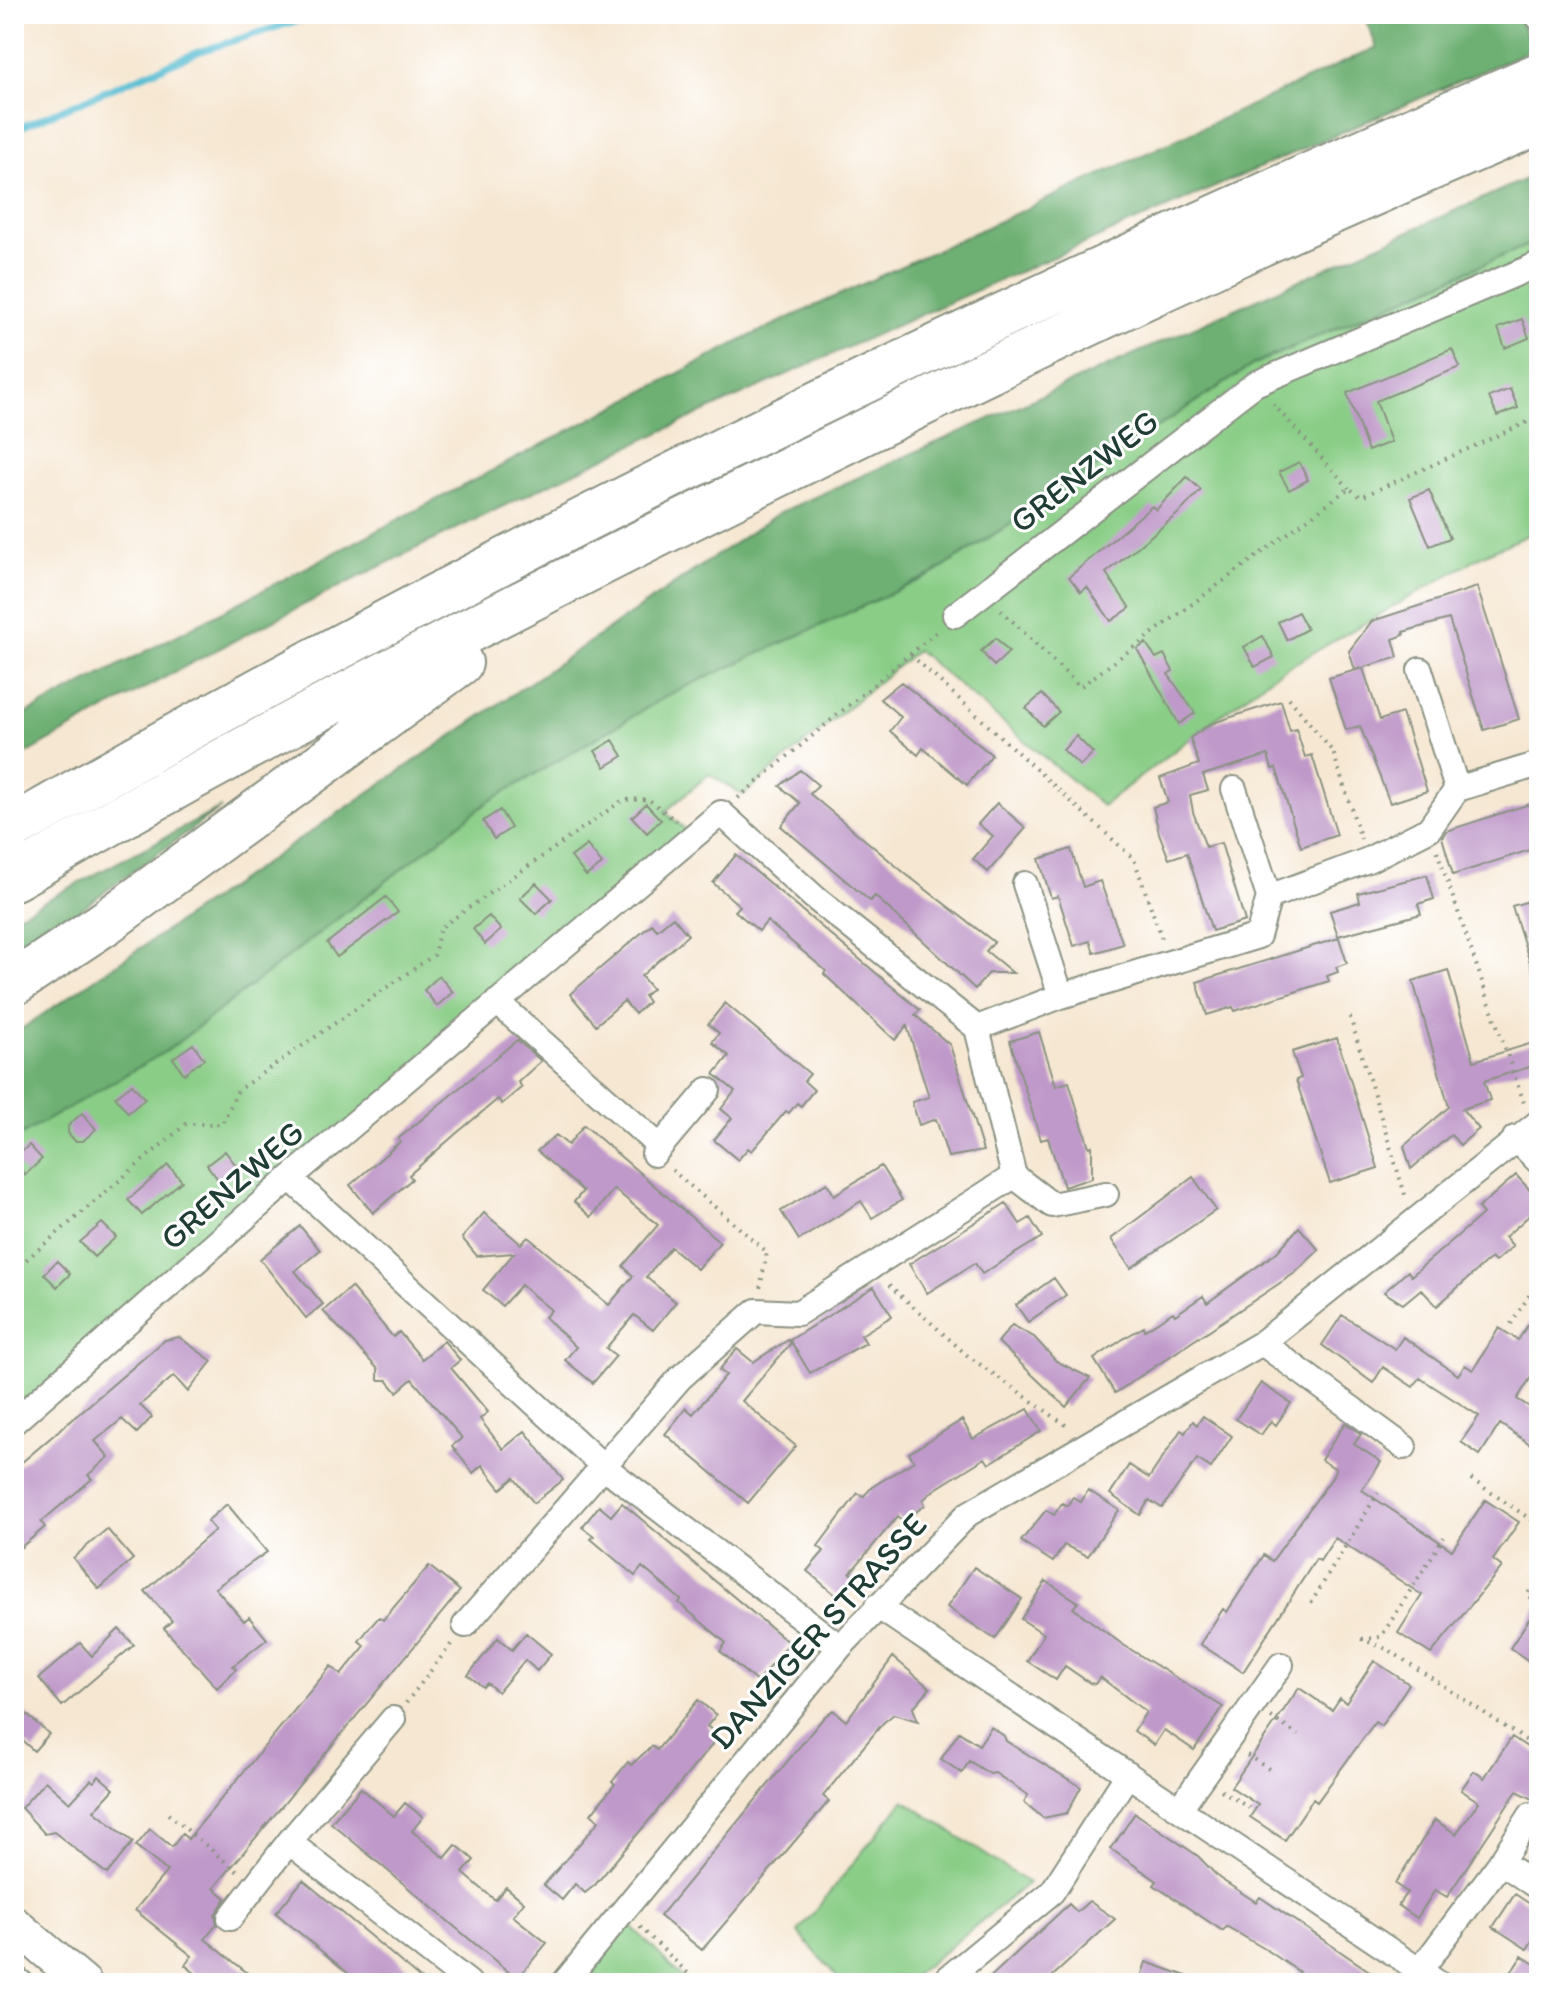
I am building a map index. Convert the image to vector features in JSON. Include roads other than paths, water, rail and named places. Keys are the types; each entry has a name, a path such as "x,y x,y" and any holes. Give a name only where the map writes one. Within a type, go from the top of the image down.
{"highway":[{"path":"14,827 542,540 755,434 1184,231 1539,75"},
{"path":"14,878 120,816 557,583 1056,337 1265,241 1539,122"},
{"path":"14,983 105,923 437,677 668,529"}],"street":[{"name":"GRENZWEG","path":"955,615 1255,384 1539,264"},
{"path":"1420,670 1457,789"},
{"path":"1269,897 1368,860 1429,829 1457,789 1539,764"},
{"path":"1106,1194 1052,1205 1014,1176 977,1028 1061,996 1258,936 1269,897 1234,789"},
{"name":"GRENZWEG","path":"14,1422 290,1178 721,813 815,898 977,1028"},
{"path":"1025,884 1061,996"},
{"path":"497,1002 657,1150 708,1090"},
{"path":"1529,1129 1539,1162"},
{"name":"DANZIGER STRASSE","path":"564,1983 840,1647 968,1514 1262,1343 1529,1129"},
{"path":"465,1625 680,1378 756,1311 798,1313 1014,1176"},
{"path":"290,1178 603,1466 840,1647"},
{"path":"1262,1343 1404,1447"},
{"path":"877,1606 1429,1976 1531,1815 1539,1820"},
{"path":"1180,1808 1281,1665"},
{"path":"230,1918 289,1842 393,1719"},
{"path":"942,1983 1052,1892 1128,1774"},
{"path":"289,1842 469,1983"},
{"path":"1501,1862 1539,1888"},
{"path":"14,1924 84,1983"},
{"path":"14,1977 21,1983"}],"waterway":[{"path":"14,130 198,52 318,14"}]}
